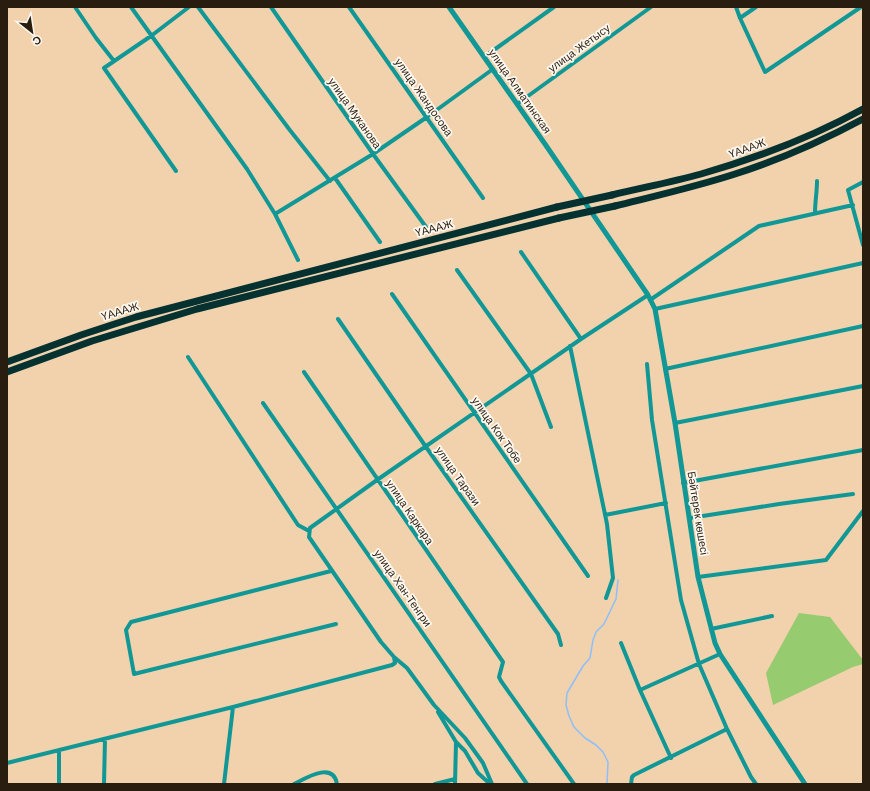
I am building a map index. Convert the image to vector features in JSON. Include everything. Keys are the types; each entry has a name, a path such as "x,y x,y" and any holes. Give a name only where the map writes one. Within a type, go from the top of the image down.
{"highway":[{"name":"ҮАААЖ","path":"7,362 136,317 556,207 700,174 734,164 807,136 863,109"},
{"name":"ҮАААЖ","path":"7,372 92,340 197,309 559,218 663,194 736,174 806,147 863,119"}],"street":[{"path":"75,7 114,61"},
{"path":"131,7 248,169 275,214 298,260"},
{"path":"176,171 104,68 151,36 189,7"},
{"path":"198,7 289,129 330,181"},
{"name":"улица Муканова","path":"271,7 373,154 426,227"},
{"name":"улица Жандосова","path":"349,7 483,198"},
{"path":"484,57 554,7"},
{"name":"улица Жетысу","path":"517,104 651,7"},
{"path":"736,7 765,72 860,7"},
{"path":"740,18 756,7"},
{"name":"улица Алматинская","path":"451,8 606,234"},
{"path":"275,214 373,154 493,69"},
{"path":"335,178 380,242"},
{"path":"815,213 817,181"},
{"path":"863,182 848,190 862,236 863,245"},
{"path":"491,784 478,773 465,751 456,742 434,705 407,668 394,657 381,642 308,537 309,531 377,480 570,346 759,226 853,205"},
{"name":"Бәйтерек көшесі","path":"606,234 649,297 655,309 675,423 698,577 715,643 720,654 805,784"},
{"path":"521,252 581,339"},
{"path":"655,309 863,263"},
{"path":"457,270 531,374 551,427"},
{"name":"улица Кок Тобе","path":"392,294 588,576"},
{"name":"улица Тарази","path":"338,319 558,634 561,645"},
{"path":"665,369 863,326"},
{"path":"570,346 605,515 613,578 606,598"},
{"path":"188,357 298,525 309,531"},
{"path":"647,364 652,420 681,600 699,664 727,729 751,778 756,784"},
{"name":"улица Каркара","path":"304,372 502,662 500,677 501,681 574,784"},
{"path":"675,423 863,386"},
{"name":"улица Хан-Тенгри","path":"263,403 527,784"},
{"path":"683,483 863,450"},
{"path":"690,518 853,494"},
{"path":"605,515 666,503"},
{"path":"698,577 826,560 863,511"},
{"path":"331,571 131,622 126,630 134,674 336,624"},
{"path":"711,629 772,616"},
{"path":"621,643 640,690 671,758"},
{"path":"640,690 720,654"},
{"path":"7,762 234,707 389,667 395,663 394,657"},
{"path":"434,705 465,738 482,763 491,784"},
{"path":"224,784 234,707"},
{"path":"631,784 632,777 727,729"},
{"path":"104,784 105,739"},
{"path":"455,784 456,742"},
{"path":"59,750 59,784"},
{"path":"294,784 314,774 324,772 331,774 336,780 337,784"},
{"path":"435,784 456,779"}],"green space":[{"path":"799,613 830,617 863,660 863,664 853,667 773,705 766,673"}],"waterway":[{"path":"607,784 608,762 603,752 574,727 566,705 567,693 583,666 590,658 596,632 604,624 616,599 618,580"}]}
